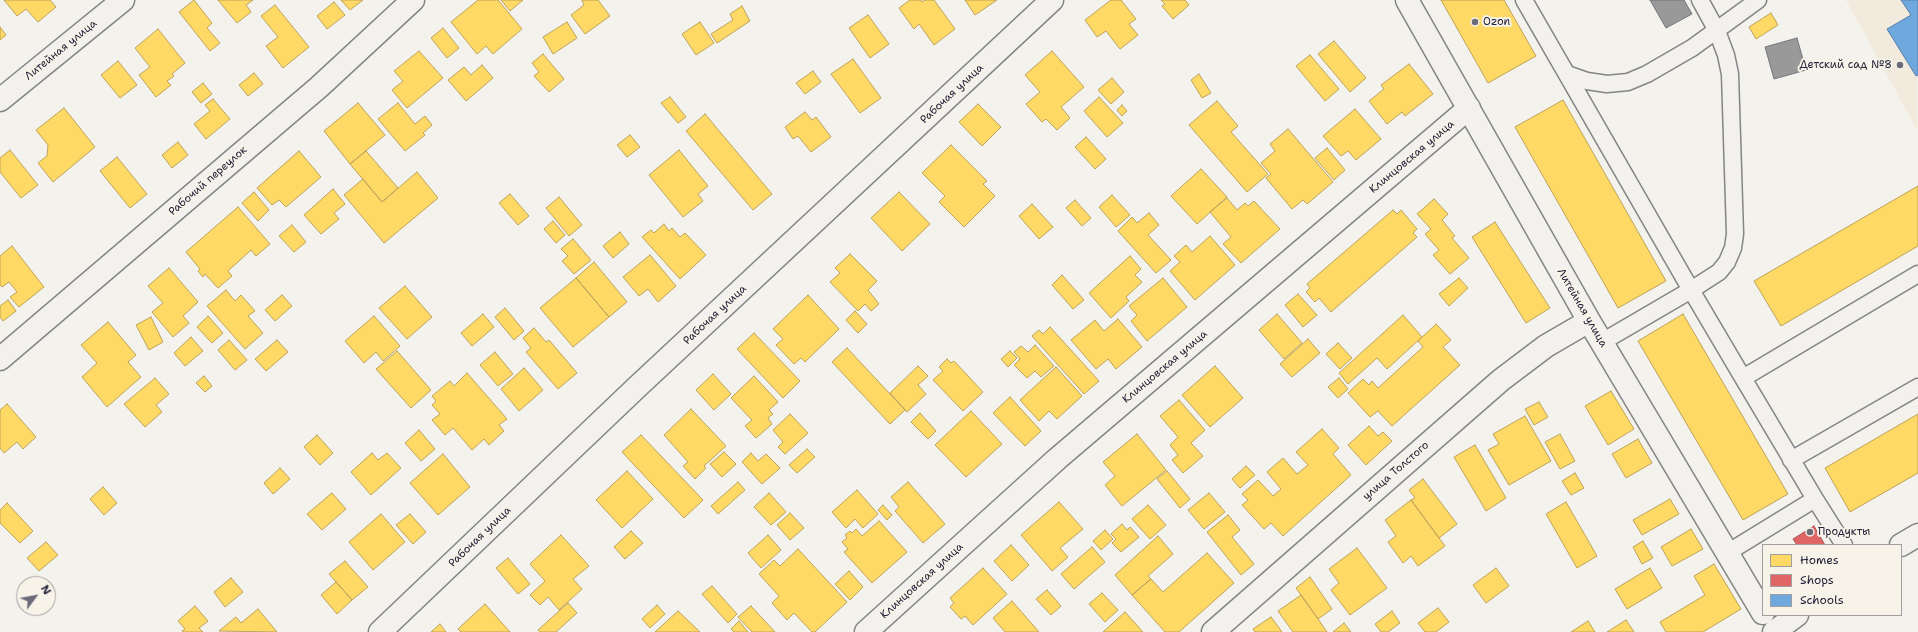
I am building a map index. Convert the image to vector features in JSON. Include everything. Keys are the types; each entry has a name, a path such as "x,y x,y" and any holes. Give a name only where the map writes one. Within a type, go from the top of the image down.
{"street":[{"name":"Литейная улица","path":"0,100 122,0"},
{"name":"Рабочий переулок","path":"0,359 318,87 413,0"},
{"name":"Рабочая улица","path":"380,632 636,388 1052,0"},
{"name":"Литейная улица","path":"1407,0 1589,321 1762,611"},
{"name":"Клинцовская улица","path":"866,632 1057,459 1469,108"},
{"name":"улица Толстого","path":"1213,632 1501,380 1546,346 1589,321"},
{"path":"1902,544 1918,535"},
{"name":"Литейная улица","path":"1765,616 1774,632"},
{"path":"1774,632 1797,616"}],"lane":[{"path":"1524,0 1691,290 1791,460 1843,544"},
{"path":"1602,342 1719,272 1727,262 1733,248 1735,234 1730,74 1726,55 1717,31 1700,0"},
{"path":"1567,74 1586,81 1607,84 1628,82 1647,74 1692,48 1758,0"},
{"path":"1743,378 1918,274"},
{"path":"1791,460 1918,387"},
{"path":"1727,553 1815,499"}],"shaded area":[{"name":"Детский сад №8","path":"1846,0 1918,0 1917,130"}],"building: Homes":[{"path":"4,0 50,0 56,7 38,22 26,9 17,16"},
{"path":"194,0 212,23 207,28 220,43 210,51 179,12"},
{"path":"218,0 253,0 246,5 251,12 237,23"},
{"path":"341,0 363,0 350,10"},
{"path":"478,0 498,0 522,29 493,54 486,46 477,54 451,22"},
{"path":"501,0 523,0 510,11"},
{"path":"582,0 598,0 610,16 585,34 571,15 584,5"},
{"path":"910,0 921,0 922,2 925,0 934,0 955,29 934,45 919,24 914,29 899,8"},
{"path":"965,0 997,0 975,15"},
{"path":"1111,0 1121,0 1136,19 1129,24 1138,35 1120,49 1106,31 1097,37 1085,20"},
{"path":"1161,0 1185,0 1189,5 1173,19 1162,6 1165,4"},
{"path":"1441,0 1504,0 1536,56 1488,83"},
{"path":"334,2 345,15 327,29 317,16"},
{"path":"275,5 309,47 283,68 266,46 278,37 261,16"},
{"path":"742,6 750,21 717,43 711,34 733,20 730,14"},
{"path":"1771,13 1778,25 1756,39 1749,27"},
{"path":"868,15 889,44 870,58 849,28"},
{"path":"567,22 577,38 553,54 543,37"},
{"path":"700,22 714,43 696,55 682,34"},
{"path":"0,27 6,35 0,40"},
{"path":"443,28 459,48 447,58 431,38"},
{"path":"158,29 185,63 172,74 174,76 167,81 171,85 156,97 139,75 150,67 135,48"},
{"path":"1334,41 1366,78 1350,92 1318,54"},
{"path":"419,51 443,78 407,108 392,90 403,81 394,71"},
{"path":"1052,51 1084,87 1061,107 1070,118 1057,130 1046,119 1042,122 1026,104 1040,92 1025,75"},
{"path":"543,54 564,79 549,92 534,76 539,72 532,63"},
{"path":"1310,55 1339,89 1325,101 1296,66"},
{"path":"853,59 881,98 860,113 831,74"},
{"path":"118,61 137,85 120,98 101,75"},
{"path":"1409,64 1433,94 1405,116 1402,112 1387,124 1369,101 1384,89 1381,85"},
{"path":"482,65 493,78 466,101 448,80 464,67 471,75"},
{"path":"813,71 821,82 805,94 796,83"},
{"path":"254,73 263,84 248,96 239,85"},
{"path":"1199,74 1211,93 1202,98 1191,80"},
{"path":"1112,78 1124,92 1111,104 1098,90"},
{"path":"203,83 212,94 201,103 192,92"},
{"path":"670,97 686,117 678,123 661,103"},
{"path":"1099,97 1123,123 1107,137 1084,111"},
{"path":"213,99 230,119 206,139 194,124 210,111 205,105"},
{"path":"1563,100 1666,281 1618,308 1515,127"},
{"path":"1217,101 1238,126 1231,132 1268,174 1247,192 1189,125"},
{"path":"358,103 385,135 350,164 324,131"},
{"path":"398,103 415,124 425,116 432,125 423,133 425,135 405,151 378,119"},
{"path":"978,104 1001,127 982,146 959,122"},
{"path":"1122,105 1127,111 1122,116 1117,110"},
{"path":"64,108 95,147 53,182 38,163 47,156 48,145 36,130"},
{"path":"1355,109 1381,139 1356,160 1348,151 1341,156 1323,136"},
{"path":"805,112 812,120 816,117 831,137 811,152 798,136 793,139 785,127"},
{"path":"705,114 772,194 753,210 686,131"},
{"path":"1288,129 1333,182 1307,204 1303,200 1292,209 1266,178 1271,174 1261,163 1275,151 1270,144"},
{"path":"630,135 640,147 627,157 617,145"},
{"path":"1086,137 1106,159 1095,169 1075,147"},
{"path":"178,142 188,155 172,168 162,155"},
{"path":"951,145 987,181 983,184 995,196 964,227 939,202 945,196 922,173"},
{"path":"1327,148 1345,170 1334,180 1315,158"},
{"path":"10,150 38,185 21,198 0,172 0,158"},
{"path":"679,150 708,186 698,194 703,201 683,217 649,175"},
{"path":"299,151 321,177 286,207 279,200 272,205 257,188"},
{"path":"366,151 398,188 382,202 350,164"},
{"path":"117,157 147,194 130,208 100,171"},
{"path":"1201,169 1227,197 1197,224 1171,196"},
{"path":"417,172 438,198 384,243 344,195 363,179 382,202"},
{"path":"1918,186 1918,246 1781,326 1754,281"},
{"path":"333,189 345,204 334,213 339,219 321,234 304,215"},
{"path":"254,192 269,210 258,221 242,203"},
{"path":"899,192 930,224 902,251 871,218"},
{"path":"510,194 529,216 518,225 499,203"},
{"path":"1112,195 1130,215 1116,227 1099,207"},
{"path":"559,197 582,225 569,236 546,208"},
{"path":"1227,198 1237,210 1245,203 1248,206 1254,201 1280,229 1241,263 1223,244 1231,237 1210,212"},
{"path":"1434,199 1448,214 1442,220 1455,236 1452,238 1469,258 1450,274 1433,255 1439,250 1425,234 1431,229 1417,214"},
{"path":"1075,200 1091,218 1082,226 1066,208"},
{"path":"1032,204 1053,227 1039,239 1019,216"},
{"path":"238,207 270,244 256,256 251,250 228,271 232,276 218,288 205,274 203,277 198,271 200,269 186,252"},
{"path":"1393,210 1397,214 1401,210 1417,229 1413,233 1417,237 1331,312 1319,298 1315,302 1306,292 1310,288 1307,284"},
{"path":"1149,213 1159,225 1148,235 1171,260 1156,273 1118,231 1132,217 1137,223"},
{"path":"553,221 565,235 556,243 544,229"},
{"path":"1495,222 1550,308 1526,323 1472,237"},
{"path":"664,224 669,231 672,228 680,237 685,233 706,255 680,279 642,237 651,230 654,233"},
{"path":"292,225 306,242 294,252 279,236"},
{"path":"620,232 629,244 613,258 603,246"},
{"path":"1210,236 1235,265 1195,300 1170,271 1180,262 1174,256 1186,245 1192,252"},
{"path":"573,239 591,260 574,274 562,261 568,256 561,249"},
{"path":"12,246 44,287 19,307 10,297 17,292 9,282 2,287 0,285 0,256"},
{"path":"850,254 877,281 868,290 879,304 871,311 865,304 858,311 830,282 840,273 835,268"},
{"path":"650,255 676,286 658,302 648,289 639,296 623,277"},
{"path":"1130,256 1141,269 1135,275 1142,282 1126,297 1129,301 1111,318 1089,293"},
{"path":"594,262 627,302 609,317 576,278"},
{"path":"169,268 198,302 183,316 189,323 173,337 152,312 163,303 148,286"},
{"path":"1062,275 1084,300 1073,309 1052,285"},
{"path":"576,278 609,317 573,347 540,308"},
{"path":"1163,278 1187,307 1147,341 1131,321 1137,315 1129,306"},
{"path":"1459,278 1468,288 1449,306 1439,294"},
{"path":"405,286 432,317 407,339 379,308"},
{"path":"226,290 235,301 241,295 255,311 248,316 263,333 245,349 207,306"},
{"path":"1298,294 1317,315 1303,327 1285,305"},
{"path":"282,295 292,306 275,321 265,310"},
{"path":"808,295 839,329 805,362 801,358 794,364 776,345 783,339 773,329"},
{"path":"8,300 16,311 3,321 0,317 0,306"},
{"path":"505,308 524,331 514,340 495,317"},
{"path":"855,311 867,324 858,333 846,320"},
{"path":"483,314 494,327 472,346 461,333"},
{"path":"1277,314 1302,343 1284,359 1259,330"},
{"path":"1683,314 1788,494 1743,520 1638,341"},
{"path":"1403,315 1422,337 1387,369 1377,358 1348,384 1339,373"},
{"path":"208,316 223,333 212,343 197,327"},
{"path":"374,316 400,346 383,361 376,352 364,363 345,341"},
{"path":"151,317 163,342 149,350 136,325"},
{"path":"1118,319 1142,347 1116,369 1108,359 1096,369 1071,340 1095,320 1104,331"},
{"path":"108,322 136,355 128,362 141,377 107,407 82,377 97,363 81,345"},
{"path":"1436,324 1451,340 1443,347 1460,365 1392,426 1378,411 1370,417 1348,393 1363,379 1369,385 1372,381 1378,388 1423,347 1418,341"},
{"path":"1050,327 1099,381 1084,394 1032,336 1039,330 1043,334"},
{"path":"534,328 546,342 549,340 577,373 558,389 526,352 531,348 523,338"},
{"path":"754,333 800,381 783,398 737,349"},
{"path":"191,337 203,351 185,366 174,353"},
{"path":"1308,339 1320,353 1292,377 1280,364"},
{"path":"229,340 247,360 235,370 218,350"},
{"path":"277,340 288,352 266,371 255,359"},
{"path":"1338,343 1352,358 1340,369 1326,354"},
{"path":"1035,345 1054,366 1041,377 1035,371 1027,378 1014,365 1020,359 1014,352 1021,346 1028,352"},
{"path":"847,348 905,410 890,424 832,362"},
{"path":"397,351 431,390 411,408 376,369"},
{"path":"1010,351 1017,358 1008,367 1001,359"},
{"path":"495,352 513,374 498,386 480,365"},
{"path":"947,359 951,363 954,361 983,392 963,411 933,380 943,371 939,367"},
{"path":"918,366 928,376 918,385 926,394 907,412 890,393"},
{"path":"1215,366 1243,398 1210,427 1182,395"},
{"path":"1056,367 1082,396 1057,419 1049,411 1039,421 1020,400"},
{"path":"524,368 543,390 519,411 501,389"},
{"path":"467,373 507,419 499,425 504,431 489,445 484,439 472,450 453,428 445,435 432,420 440,414 432,405 436,401 432,396 450,381 454,386"},
{"path":"713,374 731,394 714,410 696,390"},
{"path":"204,376 212,386 205,392 196,383"},
{"path":"754,376 778,402 769,410 773,414 768,418 772,424 756,438 745,426 752,420 731,398"},
{"path":"155,378 169,394 156,405 162,412 145,427 124,404"},
{"path":"1339,378 1348,389 1338,398 1328,387"},
{"path":"1611,391 1634,429 1608,445 1585,406"},
{"path":"1010,397 1041,431 1025,446 993,413"},
{"path":"1179,400 1205,430 1191,443 1203,456 1183,473 1172,460 1178,455 1170,445 1178,437 1160,416"},
{"path":"1539,402 1548,417 1534,425 1525,409"},
{"path":"7,404 36,437 23,449 17,442 4,453 0,448 0,410"},
{"path":"691,409 726,446 704,466 706,468 695,479 683,466 688,462 664,435"},
{"path":"971,411 1002,444 966,477 935,445"},
{"path":"920,413 936,431 928,439 911,422"},
{"path":"790,414 808,433 785,454 778,447 783,442 773,430"},
{"path":"1918,414 1918,473 1850,512 1825,468"},
{"path":"1525,416 1551,461 1509,485 1488,450 1499,444 1493,434"},
{"path":"1369,426 1378,436 1383,432 1392,441 1366,465 1348,445"},
{"path":"1322,429 1339,448 1333,454 1351,475 1283,536 1271,523 1264,529 1242,505 1248,500 1242,494 1258,480 1273,496 1281,489 1267,472 1283,458 1297,474 1308,465 1296,452"},
{"path":"419,430 435,449 421,461 405,443"},
{"path":"1137,434 1166,470 1122,506 1105,485 1115,476 1103,462"},
{"path":"1560,434 1575,461 1560,469 1545,442"},
{"path":"317,435 333,453 320,465 304,447"},
{"path":"641,435 703,500 684,518 622,452"},
{"path":"1638,439 1652,463 1626,478 1612,454"},
{"path":"1475,445 1506,498 1486,511 1454,457"},
{"path":"807,449 815,457 797,473 789,465"},
{"path":"724,452 736,464 722,477 710,464"},
{"path":"372,453 378,460 387,453 401,468 371,495 351,472"},
{"path":"751,453 758,461 766,454 780,468 762,484 742,462"},
{"path":"443,454 470,487 438,515 410,483"},
{"path":"1246,466 1255,475 1240,488 1232,479"},
{"path":"280,468 290,479 273,494 264,483"},
{"path":"627,471 653,499 622,528 596,500"},
{"path":"1167,471 1190,499 1180,508 1157,479"},
{"path":"1575,473 1584,488 1571,495 1562,481"},
{"path":"1423,479 1457,524 1439,538 1411,500 1415,498 1409,490"},
{"path":"738,482 745,490 718,514 711,506"},
{"path":"908,482 945,524 923,543 895,511 899,507 891,497"},
{"path":"103,487 117,503 104,515 90,499"},
{"path":"857,490 878,514 863,528 855,519 846,528 832,512"},
{"path":"332,493 346,509 322,530 307,514"},
{"path":"769,493 786,512 771,525 754,507"},
{"path":"1209,493 1225,512 1204,529 1188,510"},
{"path":"1670,499 1679,514 1642,535 1633,520"},
{"path":"1411,500 1445,546 1418,566 1411,556 1403,563 1388,542 1396,536 1385,520"},
{"path":"1059,502 1083,529 1060,548 1068,557 1052,571 1021,535"},
{"path":"1566,502 1597,556 1577,568 1546,514"},
{"path":"7,503 33,531 20,543 0,523 0,510"},
{"path":"883,505 892,515 887,520 878,510"},
{"path":"1148,505 1166,525 1150,539 1132,519"},
{"path":"790,513 804,528 790,540 777,525"},
{"path":"381,514 405,542 373,570 349,542"},
{"path":"410,514 426,532 413,544 396,525"},
{"path":"1228,515 1240,530 1232,537 1254,564 1241,575 1207,532"},
{"path":"879,521 907,552 872,583 844,552 848,549 842,542 847,538 845,535 850,531 852,533 856,529 862,536"},
{"path":"1122,524 1127,530 1130,527 1139,537 1121,552 1112,543 1116,539 1111,534"},
{"path":"1691,529 1703,549 1672,566 1661,547"},
{"path":"1105,530 1113,539 1101,550 1093,541"},
{"path":"631,531 643,543 625,559 614,547"},
{"path":"561,535 589,566 573,579 582,589 559,610 548,597 540,605 530,595 545,581 530,564"},
{"path":"768,535 781,550 761,568 748,553"},
{"path":"1158,536 1173,554 1148,576 1151,579 1132,595 1115,575"},
{"path":"1643,541 1653,558 1642,564 1633,547"},
{"path":"46,542 58,555 39,571 27,558"},
{"path":"1011,545 1029,565 1012,581 994,561"},
{"path":"1092,547 1105,562 1074,589 1061,574"},
{"path":"1357,548 1387,588 1350,615 1331,590 1339,583 1329,569"},
{"path":"798,549 847,602 815,632 812,632 794,613 787,620 772,603 779,596 759,574 774,560 780,566"},
{"path":"1207,553 1234,583 1179,632 1165,632 1132,595 1151,579 1163,592"},
{"path":"508,558 530,584 518,594 496,568"},
{"path":"345,561 368,587 352,600 329,574"},
{"path":"1714,564 1741,609 1703,632 1666,632 1660,622 1705,595 1694,576"},
{"path":"983,568 1007,594 973,625 965,616 961,619 950,607 954,603 950,598"},
{"path":"1496,568 1509,586 1486,603 1473,585"},
{"path":"1650,568 1662,588 1627,609 1615,589"},
{"path":"849,571 863,587 850,600 835,584"},
{"path":"1310,577 1332,609 1318,619 1296,588"},
{"path":"231,578 243,592 225,607 214,592"},
{"path":"336,582 352,600 337,614 321,595"},
{"path":"712,586 737,614 728,623 702,594"},
{"path":"1047,590 1061,606 1051,615 1036,599"},
{"path":"1102,593 1118,610 1105,622 1089,604"},
{"path":"1301,595 1327,632 1293,632 1278,611"},
{"path":"1012,601 1039,632 1005,632 993,618"},
{"path":"568,603 577,613 556,632 540,632 538,630"},
{"path":"485,604 510,632 461,632 458,629"},
{"path":"657,605 665,614 650,628 642,619"},
{"path":"195,606 208,621 199,628 203,632 183,632 182,631 185,629 178,621"},
{"path":"751,606 775,632 752,632 738,617"},
{"path":"1438,608 1449,622 1436,632 1425,632 1418,623"},
{"path":"258,609 277,632 219,631 236,617 241,623"},
{"path":"678,611 700,632 655,632"},
{"path":"1392,611 1400,623 1388,632 1381,632 1375,624"},
{"path":"1125,612 1143,632 1103,632"},
{"path":"1271,617 1282,632 1255,632 1253,629"},
{"path":"1626,620 1634,632 1607,632"},
{"path":"739,621 748,632 734,632 731,629"},
{"path":"1588,621 1595,632 1571,632"},
{"path":"1344,623 1351,632 1333,632"},
{"path":"440,624 446,632 431,632"}],"building: Shops":[{"name":"Продукты","path":"1814,526 1824,544 1796,544 1793,539"}],"building: Schools":[{"path":"1901,0 1918,0 1918,75 1916,76 1887,29 1911,15"}],"building: Industry":[{"path":"1650,0 1684,0 1692,14 1666,28"},
{"path":"1797,38 1806,70 1774,79 1765,47"}],"place":[{"name":"Ozon","path":"1475,22"},
{"name":"Детский сад №8","path":"1900,65"},
{"name":"Продукты","path":"1810,532"}]}
